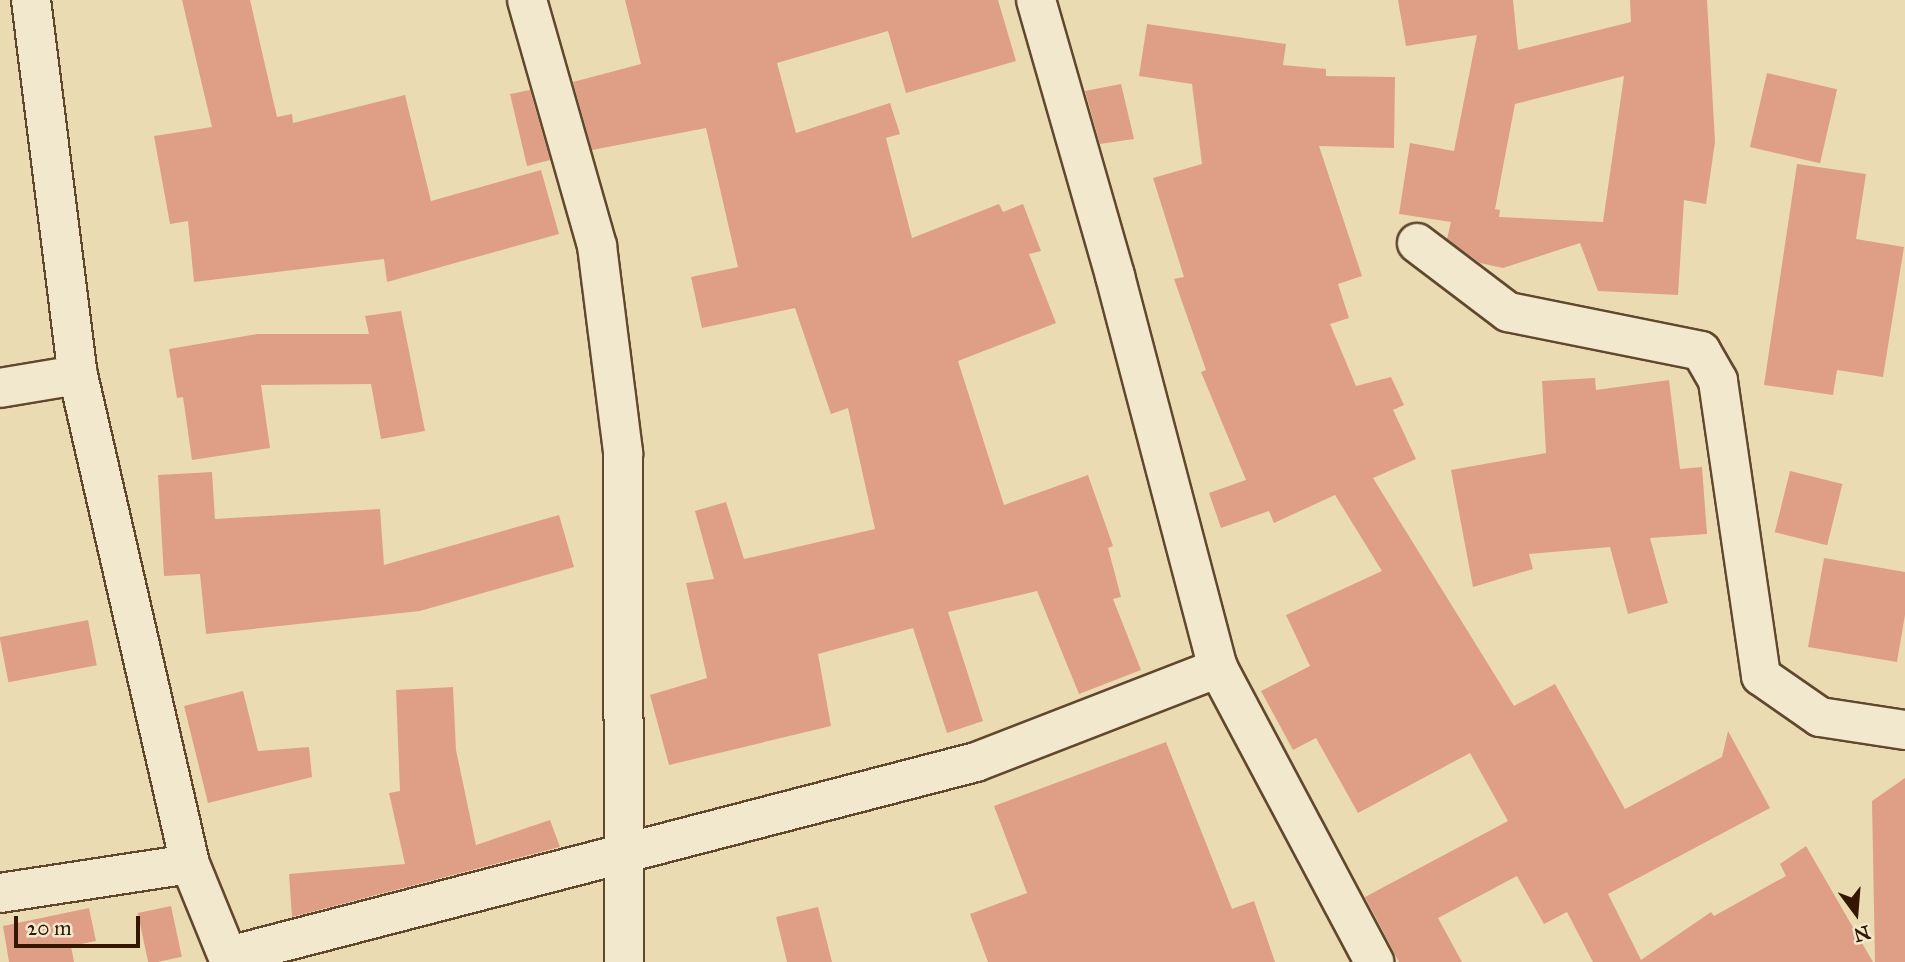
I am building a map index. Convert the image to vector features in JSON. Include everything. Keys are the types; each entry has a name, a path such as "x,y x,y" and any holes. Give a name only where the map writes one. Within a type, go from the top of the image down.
{"street":[{"path":"31,0 78,375 190,864 229,959 976,762 1218,668"},
{"path":"527,0 597,246 623,453 624,962"},
{"path":"1036,0 1115,276 1218,668 1374,962"},
{"path":"1417,243 1508,312 1701,351 1718,381 1761,676 1820,717 1905,730"},
{"path":"0,388 78,375"},
{"path":"0,893 190,864"}],"building":[{"path":"182,0 250,0 277,117 292,114 293,123 405,95 431,201 541,170 559,234 387,282 384,259 194,282 188,221 170,224 154,136 212,127"},
{"path":"625,0 998,0 1016,61 906,93 888,31 777,63 796,133 890,103 900,134 886,138 912,238 999,204 1003,212 1023,204 1041,251 1029,254 1056,323 958,361 1004,505 1088,475 1113,546 1108,548 1121,597 1113,599 1141,670 1079,694 1037,591 948,612 983,721 947,733 913,628 818,654 831,726 669,765 650,695 707,678 686,583 714,579 695,511 726,502 744,559 875,529 848,408 831,414 795,308 702,328 691,277 738,267 706,128 592,150 573,82 641,64"},
{"path":"1398,0 1513,0 1518,50 1631,22 1630,0 1707,0 1715,142 1706,204 1684,200 1678,295 1598,291 1580,243 1503,268 1480,263 1447,239 1451,222 1399,214 1410,143 1454,151 1477,35 1406,46","holes":["1624,76 1603,222 1499,217 1500,210 1495,209 1515,104"]},
{"path":"1147,24 1286,44 1283,65 1326,69 1326,76 1395,77 1394,148 1319,146 1362,276 1338,284 1349,318 1330,324 1356,386 1391,377 1404,405 1393,410 1416,459 1373,478 1514,706 1555,684 1625,809 1722,757 1728,731 1770,808 1608,894 1641,960 1711,912 1714,916 1786,876 1780,864 1806,846 1873,962 1593,962 1567,912 1544,924 1517,876 1438,918 1462,962 1399,962 1365,897 1508,821 1470,753 1358,813 1316,738 1293,750 1261,691 1310,666 1286,615 1382,571 1335,495 1274,523 1269,511 1221,528 1209,493 1246,480 1201,372 1206,370 1174,279 1184,277 1153,178 1202,164 1192,84 1139,76"},
{"path":"1767,73 1837,89 1820,163 1750,147"},
{"path":"1121,84 1134,139 1100,144 1085,91"},
{"path":"530,90 550,160 527,166 510,94"},
{"path":"1797,164 1866,174 1856,239 1904,247 1883,377 1837,370 1833,395 1764,385"},
{"path":"401,311 425,431 381,439 371,384 261,385 270,448 192,460 183,397 177,398 169,349 257,334 369,334 365,316"},
{"path":"1595,378 1596,390 1669,380 1680,469 1702,467 1707,534 1650,538 1668,603 1628,614 1610,547 1529,554 1533,569 1473,587 1451,470 1546,453 1542,381"},
{"path":"1790,471 1842,484 1827,545 1775,532"},
{"path":"212,472 215,519 380,509 384,565 559,515 574,567 420,611 206,634 200,574 164,576 158,475"},
{"path":"1824,558 1905,572 1905,615 1897,662 1808,647"},
{"path":"88,620 97,665 8,682 0,637"},
{"path":"453,687 456,750 476,845 550,820 560,847 292,917 289,874 405,864 389,793 400,791 396,690"},
{"path":"243,691 258,751 309,747 312,777 208,803 184,706"},
{"path":"1166,742 1232,909 1254,901 1275,962 988,962 970,914 1027,893 994,806"},
{"path":"1905,778 1905,962 1875,962 1872,801"},
{"path":"171,906 182,957 148,962 138,913"},
{"path":"818,907 832,962 787,962 776,917"},
{"path":"89,908 96,941 71,946 74,962 9,962 3,926"}]}
